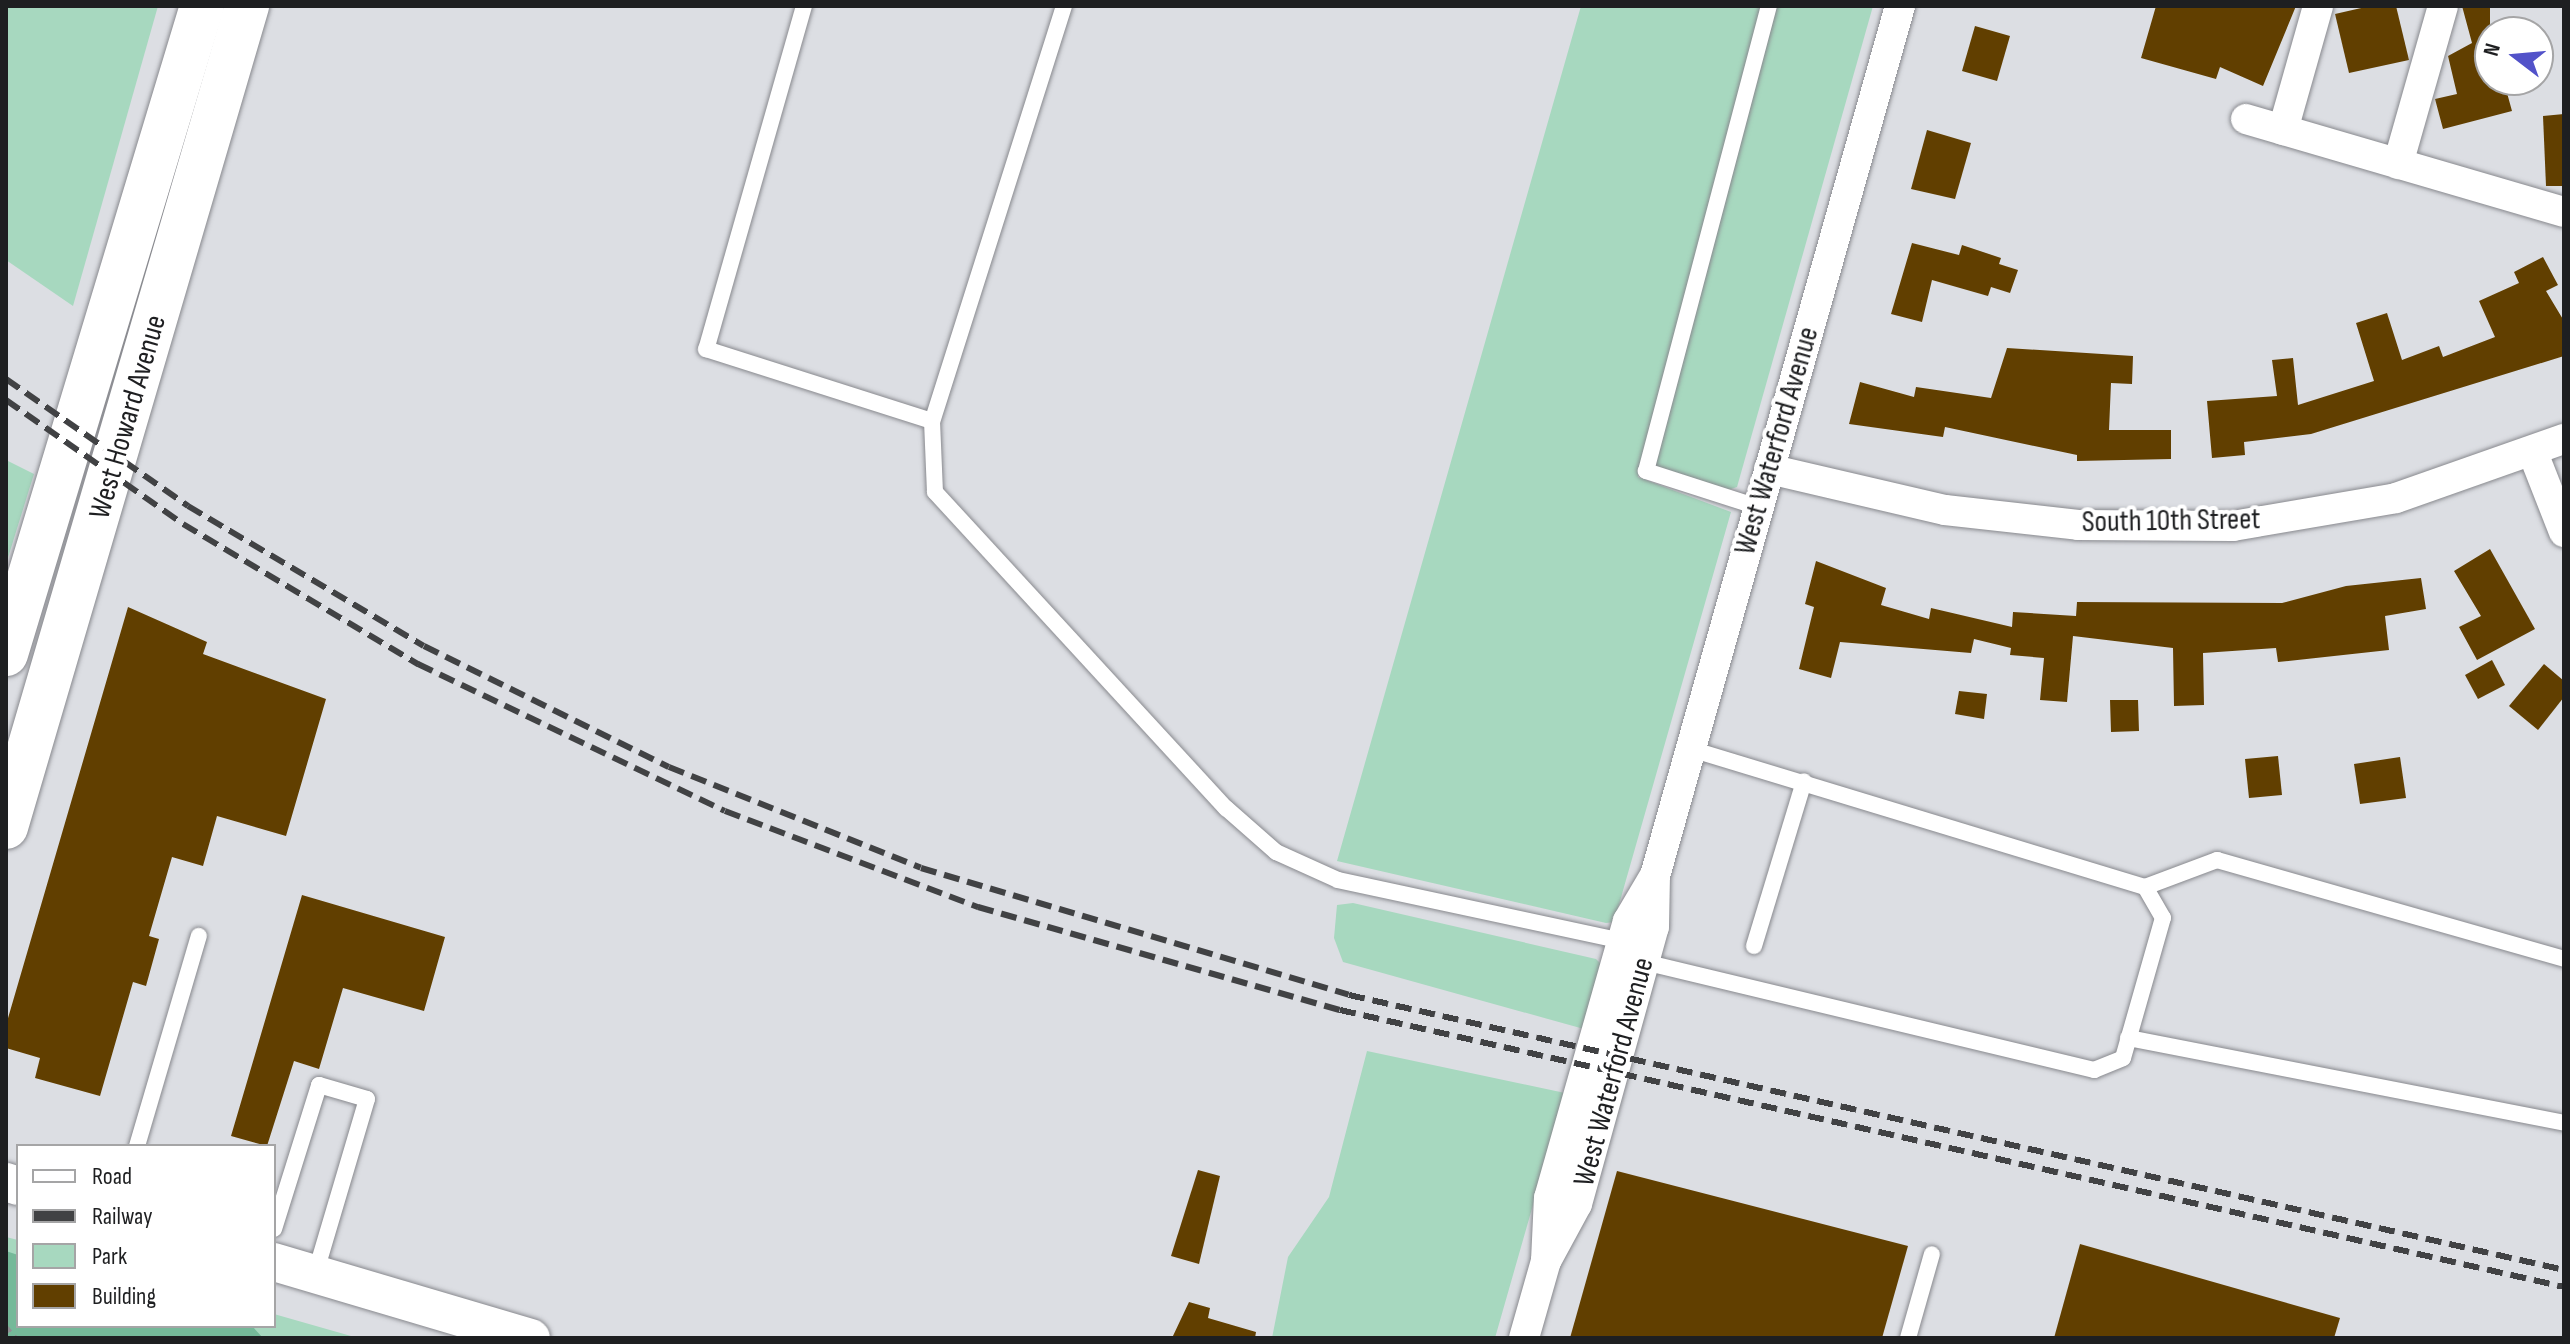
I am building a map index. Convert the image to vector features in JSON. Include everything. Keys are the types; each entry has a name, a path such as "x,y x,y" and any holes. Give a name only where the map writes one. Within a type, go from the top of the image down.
{"main road":[{"name":"West Howard Avenue","path":"6,654 202,6"},
{"name":"West Howard Avenue","path":"6,827 247,6"}],"street":[{"name":"West Waterford Avenue","path":"1524,1338 1546,1261 1549,1198 1638,950 1690,749 1900,6"},
{"path":"2283,130 2318,6"},
{"path":"2398,164 2443,6"},
{"path":"2246,119 2564,212"},
{"name":"South 10th Street","path":"1769,469 1945,510 2078,525 2233,526 2396,498 2533,453 2564,439"},
{"path":"2533,453 2564,532"},
{"path":"276,1263 531,1338"}],"lane":[{"path":"804,6 706,349 932,421"},
{"path":"1064,6 932,421 935,492 1226,808 1276,852 1338,880 1638,950 2094,1070 2123,1058 2163,918 2145,887"},
{"path":"1758,507 1646,471 1769,6"},
{"path":"1690,749 1804,781 2145,887 2217,860 2564,959"},
{"path":"1754,946 1804,781"},
{"path":"138,1144 199,936"},
{"path":"2128,1038 2564,1123"},
{"path":"276,1223 319,1085 367,1099 315,1274"},
{"path":"1908,1338 1932,1254"}],"path":[{"path":"6,1327 16,1338"}],"green space":[{"path":"6,6 158,6 73,306 6,260"},
{"path":"1581,6 1762,6 1638,477 1731,512 1614,922 1606,923 1337,861"},
{"path":"1777,6 1873,6 1737,487 1728,490 1655,467"},
{"path":"6,460 34,474 6,564"},
{"path":"1353,903 1596,959 1602,965 1584,1029 1343,962 1334,938 1337,905"},
{"path":"1367,1051 1565,1093 1495,1338 1272,1338 1288,1257 1329,1197"},
{"path":"6,1237 16,1240 16,1328 276,1328 276,1315 358,1338 6,1338"},
{"path":"6,1251 16,1254 16,1328 254,1328 263,1338 6,1338"}],"building":[{"path":"2156,6 2296,6 2263,86 2220,67 2216,79 2141,58"},
{"path":"2370,6 2396,6 2409,60 2349,73 2335,14"},
{"path":"2462,6 2490,6 2490,16 2474,16 2474,96 2508,96 2512,111 2443,129 2435,99 2457,94 2448,56 2472,43"},
{"path":"1975,26 2010,36 1997,81 1962,71"},
{"path":"2564,114 2564,186 2546,186 2543,116"},
{"path":"1927,130 1971,143 1955,199 1911,189"},
{"path":"1912,243 1959,255 1962,245 2001,258 1999,264 2018,270 2010,293 1991,287 1988,296 1932,280 1922,322 1891,314"},
{"path":"2543,257 2558,285 2546,291 2564,321 2564,356 2311,434 2244,442 2245,455 2212,458 2207,401 2277,396 2272,360 2293,358 2298,405 2374,381 2356,323 2387,313 2402,360 2439,346 2443,357 2495,337 2479,301 2519,283 2514,272"},
{"path":"2007,348 2133,356 2132,384 2111,383 2109,430 2171,430 2171,459 2077,461 2077,455 1945,427 1943,437 1849,424 1860,382 1914,397 1916,387 1991,398"},
{"path":"2490,549 2535,629 2477,660 2459,627 2481,616 2454,571"},
{"path":"1816,561 1886,588 1881,605 1929,619 1931,608 2012,627 2013,612 2076,616 2077,602 2282,603 2346,586 2421,578 2426,609 2385,616 2389,650 2278,662 2276,648 2203,653 2204,705 2174,706 2173,648 2073,636 2067,702 2040,700 2044,658 2010,655 2011,648 1974,639 1971,653 1840,642 1831,678 1799,669 1814,607 1805,604"},
{"path":"128,607 207,642 203,654 326,699 286,836 217,816 203,866 172,857 149,936 159,939 146,986 133,982 100,1096 35,1078 40,1058 6,1048 6,1025"},
{"path":"2492,660 2505,685 2478,699 2465,675"},
{"path":"2544,664 2564,681 2564,697 2538,730 2509,706"},
{"path":"1959,691 1987,694 1984,719 1955,714"},
{"path":"2110,700 2138,700 2139,731 2111,732"},
{"path":"2278,756 2282,795 2249,798 2245,759"},
{"path":"2400,757 2406,798 2360,804 2354,764"},
{"path":"302,895 445,937 424,1011 343,988 319,1069 294,1061 268,1144 231,1136"},
{"path":"1198,1170 1220,1176 1199,1264 1171,1256"},
{"path":"1617,1171 1908,1246 1882,1338 1570,1338"},
{"path":"2080,1244 2340,1318 2334,1338 2054,1338"},
{"path":"1189,1302 1210,1308 1208,1318 1256,1332 1255,1338 1172,1338"}],"railway":[{"path":"6,379 188,506 424,646 669,767 921,868 1349,995 2564,1270"},
{"path":"6,400 183,524 418,664 725,811 978,907 1340,1010 2564,1287"}]}
